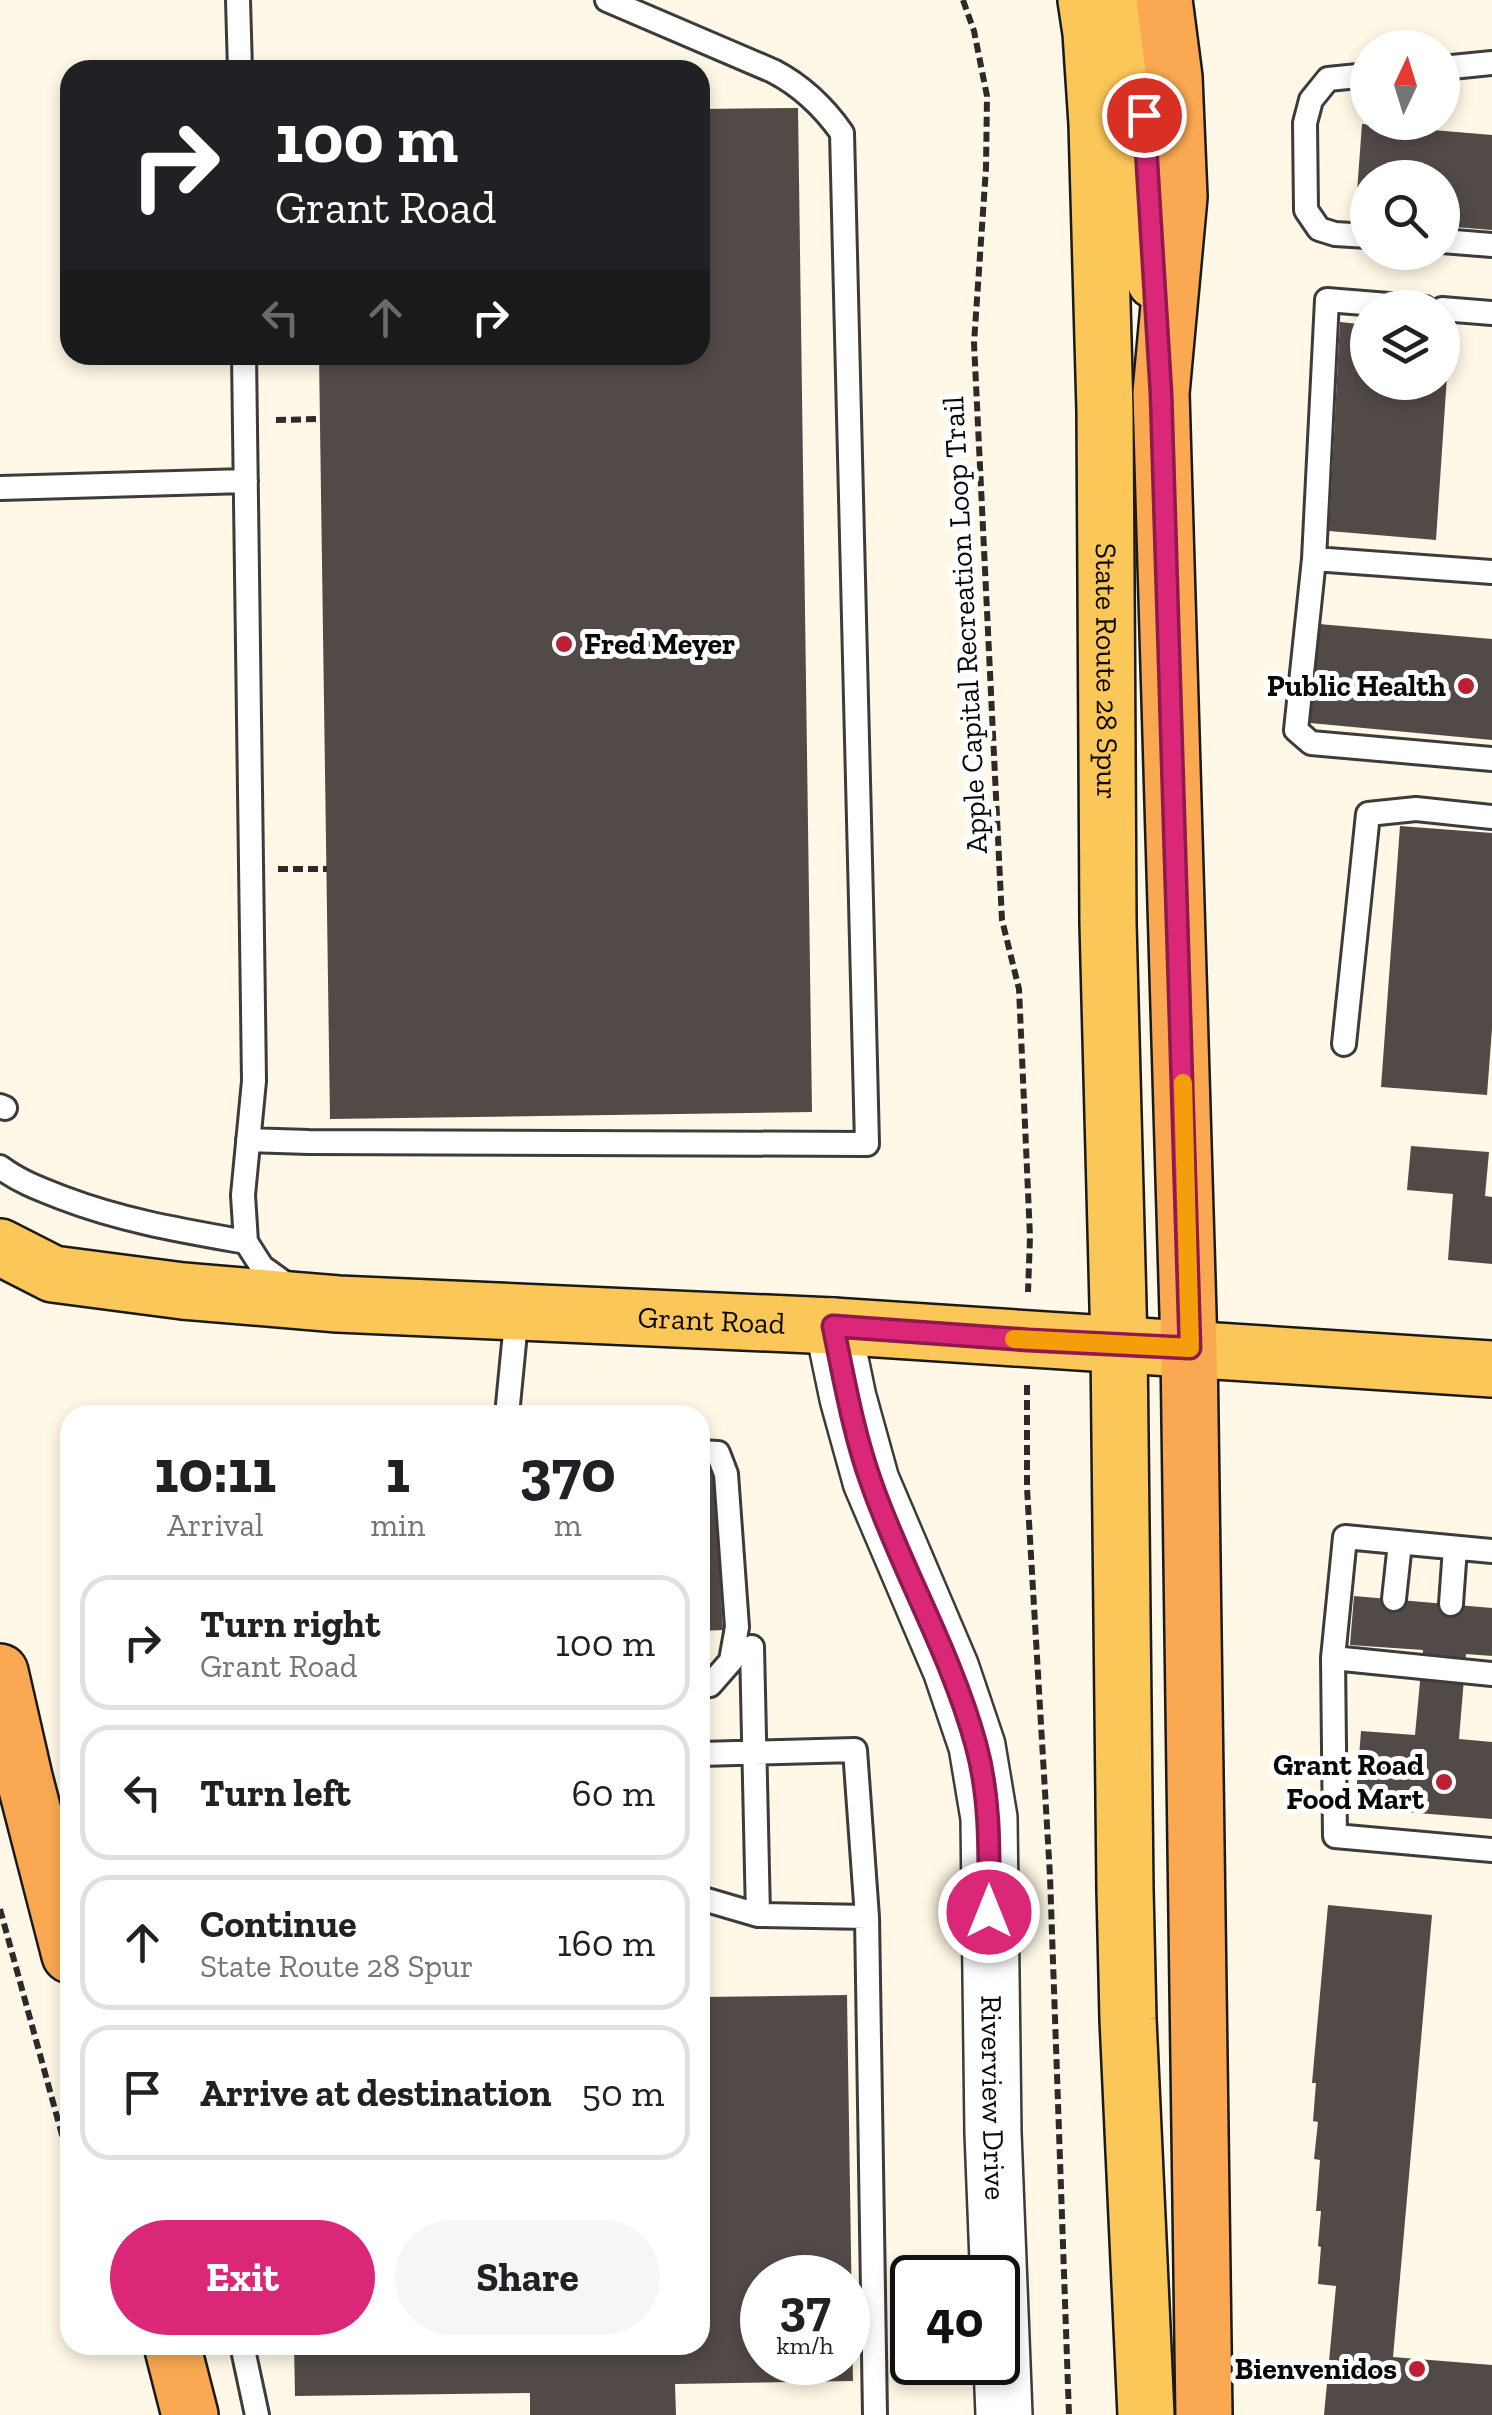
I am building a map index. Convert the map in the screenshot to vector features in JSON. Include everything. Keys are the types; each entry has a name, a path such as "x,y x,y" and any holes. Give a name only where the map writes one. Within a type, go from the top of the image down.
{"highway":[{"path":"1164,0 1174,77 1179,198 1161,393 1190,1348 1204,2415"},
{"path":"0,1672 60,1916"},
{"path":"175,2355 190,2415"}],"main road":[{"name":"State Route 28 Spur","path":"1086,0 1098,124 1105,411 1108,923 1120,1344 1125,1890 1146,2415"},
{"path":"1130,0 1147,150 1161,393"},
{"name":"Grant Road","path":"0,1247 53,1274 183,1291 338,1304 833,1326 1492,1368"}],"street":[{"name":"Riverview Drive","path":"833,1326 870,1481 950,1669 977,1746 989,1818 992,2114 1004,2415"}],"lane":[{"path":"238,0 240,60"},
{"path":"248,1140 867,1144 842,133 799,85 607,0"},
{"path":"1460,66 1492,63"},
{"path":"1350,77 1328,79 1310,100 1305,123 1306,210 1319,229 1350,235"},
{"path":"1460,243 1492,245"},
{"path":"1350,302 1327,300 1314,559 1296,730 1311,743 1492,759"},
{"path":"1460,310 1492,313"},
{"path":"244,365 254,1081 243,1195 246,1242 262,1267 291,1287 338,1304"},
{"path":"0,488 246,482"},
{"path":"1314,559 1492,572"},
{"path":"1344,1044 1368,814 1416,809 1492,817"},
{"path":"0,1167 18,1181 95,1210 151,1226 246,1242"},
{"path":"507,1405 518,1312"},
{"path":"710,1453 718,1453 726,1474 737,1626 731,1661 710,1685"},
{"path":"1492,1551 1345,1537 1333,1658 1335,1836 1492,1850"},
{"path":"1394,1599 1400,1543"},
{"path":"1451,1604 1455,1548"},
{"path":"752,1647 758,1915"},
{"path":"1333,1658 1389,1656 1492,1674"},
{"path":"710,1754 855,1750 867,1917 875,2415"},
{"path":"710,1901 758,1915 867,1917"},
{"path":"244,2355 257,2415"}],"path":[{"name":"Apple Capital Recreation Loop Trail","path":"963,0 974,31 986,96 986,168 974,343 976,428 1002,920 1019,989 1029,1249"},
{"path":"244,420 320,419"},
{"path":"252,869 327,869"},
{"path":"1028,1411 1027,1488 1050,1876 1069,2415"},
{"path":"0,1909 60,2128"}],"building":[{"name":"Fred Meyer","path":"798,108 812,1112 330,1119 319,365 710,365 710,109"},
{"path":"1460,132 1492,135 1492,230 1460,227 1460,160 1359,160 1361,140 1460,140"},
{"path":"1340,322 1350,323 1350,400 1445,400 1436,540 1329,531"},
{"path":"1319,624 1492,639 1492,740 1310,723"},
{"path":"1400,826 1492,833 1492,1029 1487,1095 1381,1087"},
{"path":"1411,1146 1489,1152 1485,1196 1492,1197 1492,1264 1448,1260 1453,1194 1407,1190"},
{"path":"710,1464 714,1464 723,1630 710,1631"},
{"path":"1354,1596 1492,1608 1492,1656 1466,1654 1459,1739 1492,1742 1492,1819 1355,1808 1361,1731 1415,1735 1423,1650 1350,1645"},
{"path":"1328,1905 1432,1915 1393,2357 1492,2365 1492,2415 1324,2415 1336,2286 1318,2284 1321,2211 1316,2211 1320,2160 1314,2159 1318,2122 1313,2121 1316,2083 1312,2083"},
{"path":"847,1995 851,2255 740,2255 740,2383 675,2384 676,2415 530,2415 530,2393 295,2396 294,2355 710,2355 710,1997"}],"slow traffic":[{"path":"1014,1339 1190,1348 1183,1083"}],"place":[{"name":"Fred Meyer","path":"564,644"},
{"name":"Public Health","path":"1466,686"},
{"name":"Grant Road Food Mart","path":"1444,1782"},
{"name":"Bienvenidos","path":"1417,2369"}],"route":[{"path":"989,1912 989,1818 977,1746 950,1669 870,1481 833,1326 1190,1348 1161,393 1144,115"}]}
